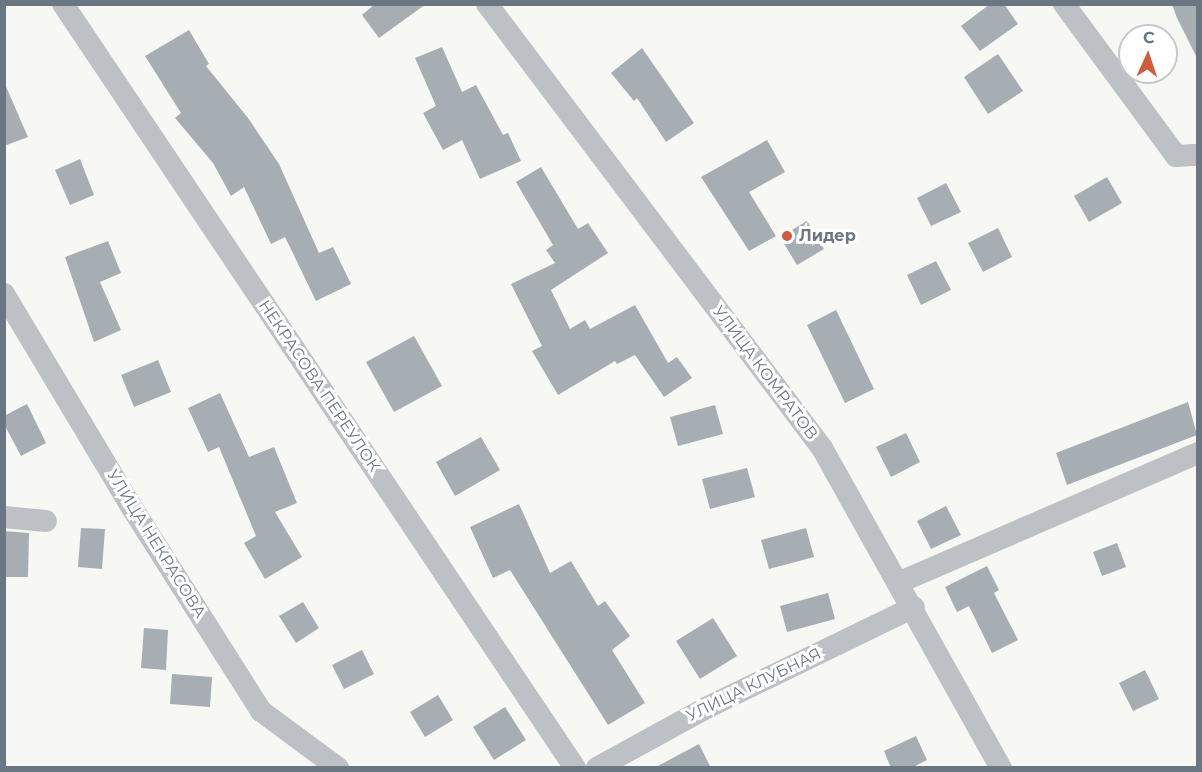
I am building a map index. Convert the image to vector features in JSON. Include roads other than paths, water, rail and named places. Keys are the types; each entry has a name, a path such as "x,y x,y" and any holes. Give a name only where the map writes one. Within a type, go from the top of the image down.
{"street":[{"name":"НЕКРАСОВА ПЕРЕУЛОК","path":"63,4 575,768"},
{"name":"УЛИЦА КОМРАТОВ","path":"487,4 822,448 914,607 1001,768"},
{"path":"1064,4 1176,156 1197,154"},
{"name":"УЛИЦА НЕКРАСОВА","path":"4,294 129,503 261,711 338,768"},
{"path":"900,582 1197,453"},
{"path":"4,517 46,521"},
{"name":"УЛИЦА КЛУБНАЯ","path":"597,768 706,708 914,607"}],"place":[{"name":"Лидер","path":"787,236"}]}
